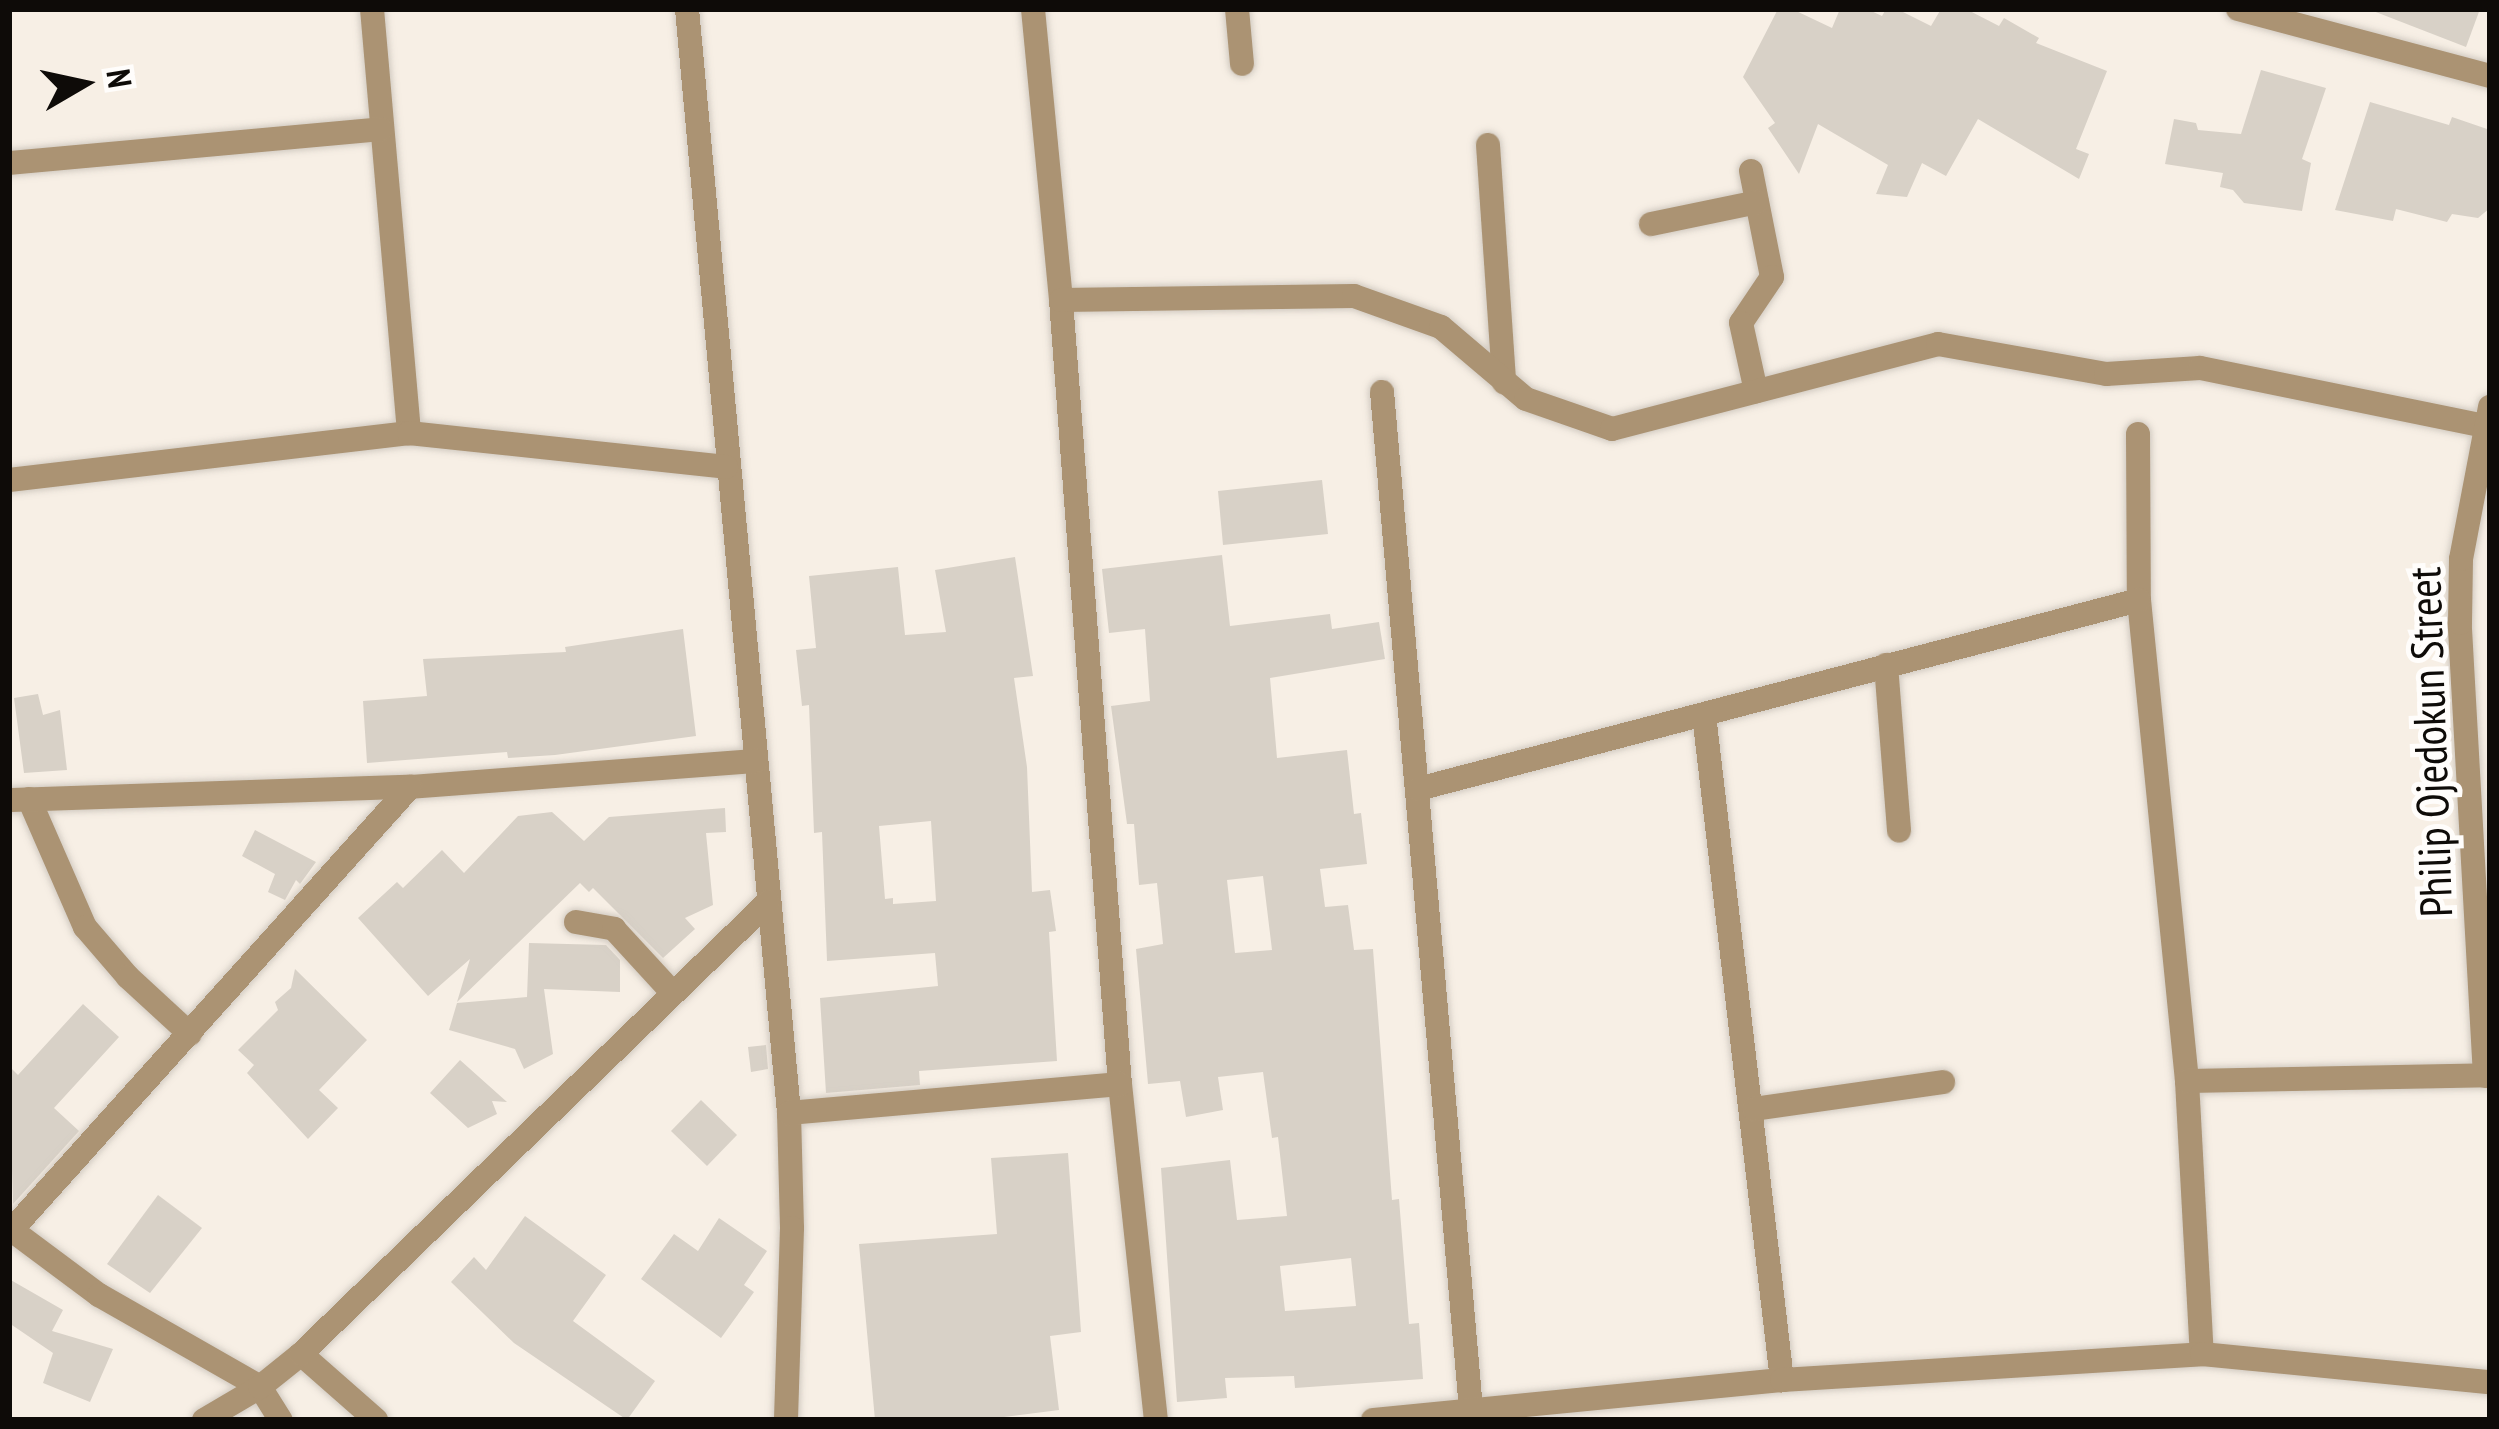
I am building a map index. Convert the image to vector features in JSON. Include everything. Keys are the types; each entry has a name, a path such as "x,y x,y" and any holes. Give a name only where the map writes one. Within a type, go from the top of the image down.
{"street":[{"path":"371,9 409,433"},
{"path":"687,9 789,1113 792,1228 786,1420"},
{"path":"1033,9 1061,300 1120,1084 1156,1420"},
{"path":"1237,9 1243,64"},
{"path":"2238,9 2338,20 2490,76"},
{"path":"9,163 380,129"},
{"path":"1488,145 1504,382"},
{"path":"1751,172 1772,277 1741,323 1756,391"},
{"path":"1651,224 1757,202"},
{"path":"1061,300 1354,296 1441,327 1526,399 1612,429 1938,344 2105,374 2200,368 2488,417"},
{"path":"1382,392 1471,1410"},
{"name":"Philip Ojedokun Street","path":"2488,417 2461,559 2460,623 2488,1075"},
{"path":"9,480 409,433 726,467"},
{"path":"2138,434 2139,600 2187,1081 2202,1354"},
{"path":"1418,788 2139,600"},
{"path":"1886,665 1899,830"},
{"path":"1704,715 1754,1109 1782,1380"},
{"path":"190,1034 128,976 85,927 19,800 410,788 756,761"},
{"path":"281,1420 260,1388 99,1295 10,1231 410,788"},
{"path":"204,1420 260,1388 301,1354 768,902"},
{"path":"576,922 614,929 672,992"},
{"path":"2187,1081 2488,1075"},
{"path":"1754,1109 1943,1082"},
{"path":"789,1113 1120,1084"},
{"path":"301,1354 376,1420"},
{"path":"1373,1420 1782,1380 2202,1354 2490,1382"}],"building":[{"path":"1778,9 1792,9 1832,28 1840,9 1867,9 1882,16 1886,9 1897,9 1931,26 1941,9 1966,9 1999,26 2004,18 2039,38 2036,43 2107,71 2076,149 2089,154 2079,179 1978,119 1946,176 1922,163 1907,197 1876,194 1888,165 1818,124 1799,174 1768,128 1775,123 1743,77"},
{"path":"2368,9 2480,9 2466,47"},
{"path":"2261,70 2326,88 2302,159 2311,163 2302,211 2244,203 2233,190 2220,187 2223,173 2165,164 2174,119 2196,123 2198,130 2241,134"},
{"path":"2370,102 2449,125 2452,117 2490,130 2490,208 2478,218 2452,214 2447,222 2396,209 2393,221 2335,210"},
{"path":"1322,480 1328,534 1223,545 1218,491"},
{"path":"1222,555 1230,626 1330,614 1332,629 1379,622 1385,659 1270,678 1277,758 1347,750 1354,814 1361,813 1367,864 1320,869 1325,907 1348,905 1354,950 1373,949 1392,1200 1399,1199 1409,1324 1419,1323 1423,1379 1295,1388 1294,1376 1225,1378 1227,1398 1177,1402 1161,1168 1230,1160 1237,1220 1287,1216 1278,1137 1272,1138 1263,1072 1218,1077 1223,1110 1186,1117 1180,1081 1148,1084 1136,949 1163,944 1157,883 1139,885 1134,824 1127,824 1111,706 1150,701 1145,629 1109,633 1102,569","holes":["1263,876 1272,950 1235,953 1227,880","1351,1258 1356,1306 1285,1311 1280,1266"]},
{"path":"1015,557 1033,676 1014,678 1027,767 1032,892 1050,890 1056,931 1049,932 1057,1061 919,1071 920,1085 826,1093 820,998 938,986 935,953 827,961 822,832 814,833 809,705 802,706 796,650 816,648 809,576 898,567 905,635 946,632 935,570","holes":["931,821 936,901 893,904 893,898 885,899 879,826"]},
{"path":"683,629 696,736 555,755 508,758 507,752 367,763 363,701 427,696 423,659 566,652 565,647"},
{"path":"38,694 43,715 60,710 67,770 24,773 14,698"},
{"path":"725,808 726,832 706,833 713,905 685,918 695,929 663,958 593,888 589,892 580,883 457,1002 470,959 428,996 358,918 397,882 403,888 442,850 464,873 518,816 552,812 584,841 609,817"},
{"path":"255,830 316,862 300,884 296,880 285,900 268,892 275,874 242,856"},
{"path":"529,943 606,945 620,960 620,992 544,989 553,1054 524,1069 515,1049 449,1030 457,1003 527,997"},
{"path":"295,969 367,1040 319,1090 338,1108 308,1139 247,1073 254,1065 238,1050 278,1010 275,1002 291,988"},
{"path":"83,1004 119,1037 54,1108 79,1131 13,1204 9,1066 18,1075"},
{"path":"766,1045 768,1069 751,1072 748,1047"},
{"path":"460,1060 507,1102 492,1101 497,1114 468,1128 430,1093"},
{"path":"701,1100 737,1135 707,1166 671,1131"},
{"path":"1068,1153 1081,1332 1050,1336 1059,1410 980,1420 875,1420 859,1244 997,1234 991,1158"},
{"path":"158,1195 202,1228 150,1293 107,1264"},
{"path":"525,1216 606,1275 573,1321 655,1381 627,1420 514,1343 451,1282 474,1257 486,1270"},
{"path":"719,1218 767,1251 744,1285 754,1292 721,1338 641,1279 674,1234 698,1251"},
{"path":"9,1279 63,1310 52,1331 113,1349 90,1402 43,1383 53,1353 9,1323"}]}
